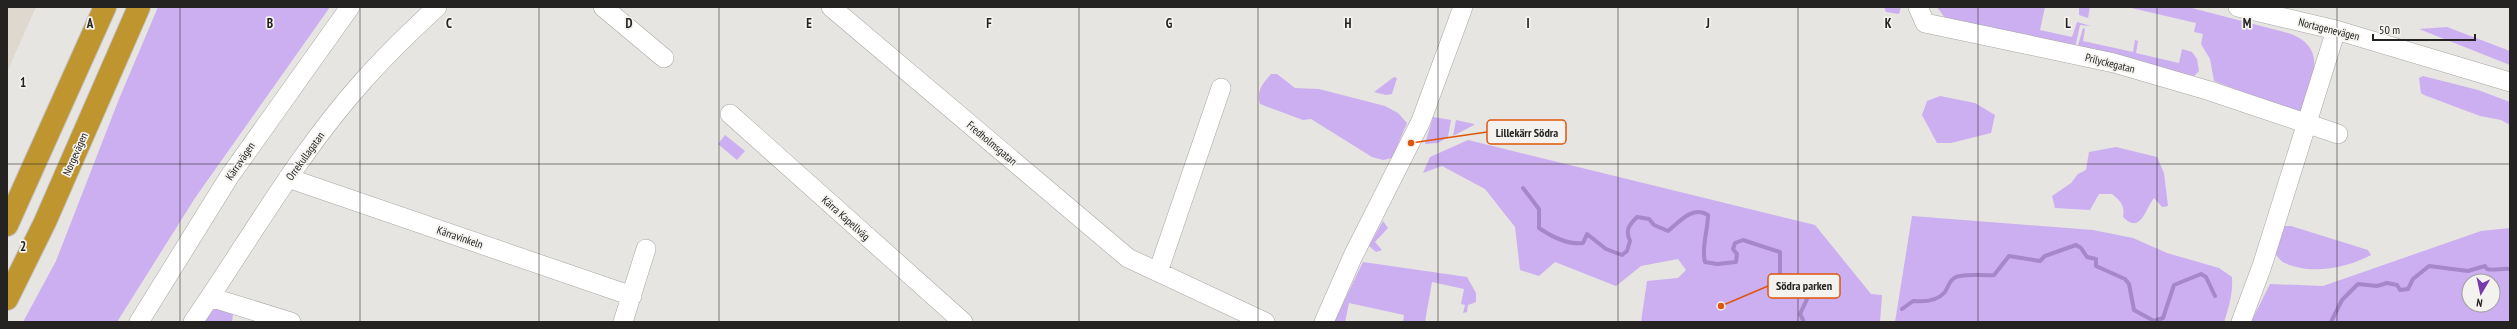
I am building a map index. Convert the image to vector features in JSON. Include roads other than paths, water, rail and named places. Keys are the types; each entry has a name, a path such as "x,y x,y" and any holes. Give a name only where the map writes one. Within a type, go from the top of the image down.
{"highway":[{"path":"72,84 96,7"},
{"path":"7,225 72,84 105,7"},
{"name":"Norgevägen","path":"7,299 45,222 139,7"}],"street":[{"name":"Kärravägen","path":"139,322 229,177 350,7"},
{"name":"Orrekullagatan","path":"193,322 288,178 364,80 437,7"},
{"path":"603,7 664,58"},
{"name":"Fredholmsgatan","path":"831,7 1128,258 1265,322"},
{"path":"1324,322 1353,256 1421,121 1462,7"},
{"name":"Prilyckegatan","path":"1918,7 1925,23 2114,63 2210,91 2307,125 2338,134"},
{"name":"Nortagenevägen","path":"2238,7 2336,30 2510,82"},
{"path":"2241,322 2262,266 2336,30"},
{"path":"1158,272 1221,88"},
{"name":"Kärra Kapellväg","path":"730,114 963,322"},
{"name":"Kärravinkeln","path":"288,178 632,296"},
{"path":"623,322 646,249"},
{"path":"210,297 291,322"}],"waterway":[{"path":"1523,188 1539,209 1539,228 1554,237 1571,243 1583,243 1587,234 1606,249 1622,255 1627,251 1630,241 1628,234 1629,228 1637,217 1649,219 1654,225 1668,231 1686,216 1692,213 1702,212 1708,215 1704,245 1705,262 1717,264 1736,262 1737,254 1733,249 1735,243 1743,240 1780,252 1780,275 1802,278 1807,281 1809,285 1807,300 1800,314 1804,322"},
{"path":"1902,309 1913,301 1925,301 1942,295 1950,281 1956,277 1970,275 1994,275 2009,256 2040,261 2045,256 2076,245 2081,248 2087,257 2096,259 2096,266 2125,279 2129,284 2134,310 2154,321 2163,318 2174,285 2201,274 2206,277 2215,296"},
{"path":"2331,322 2342,300 2358,284 2377,286 2387,283 2397,285 2400,290 2408,289 2413,279 2429,266 2468,271 2485,266 2490,270 2510,269"}],"place":[{"name":"Lillekärr Södra","path":"1411,143"},
{"name":"Södra parken","path":"1721,306"}]}
